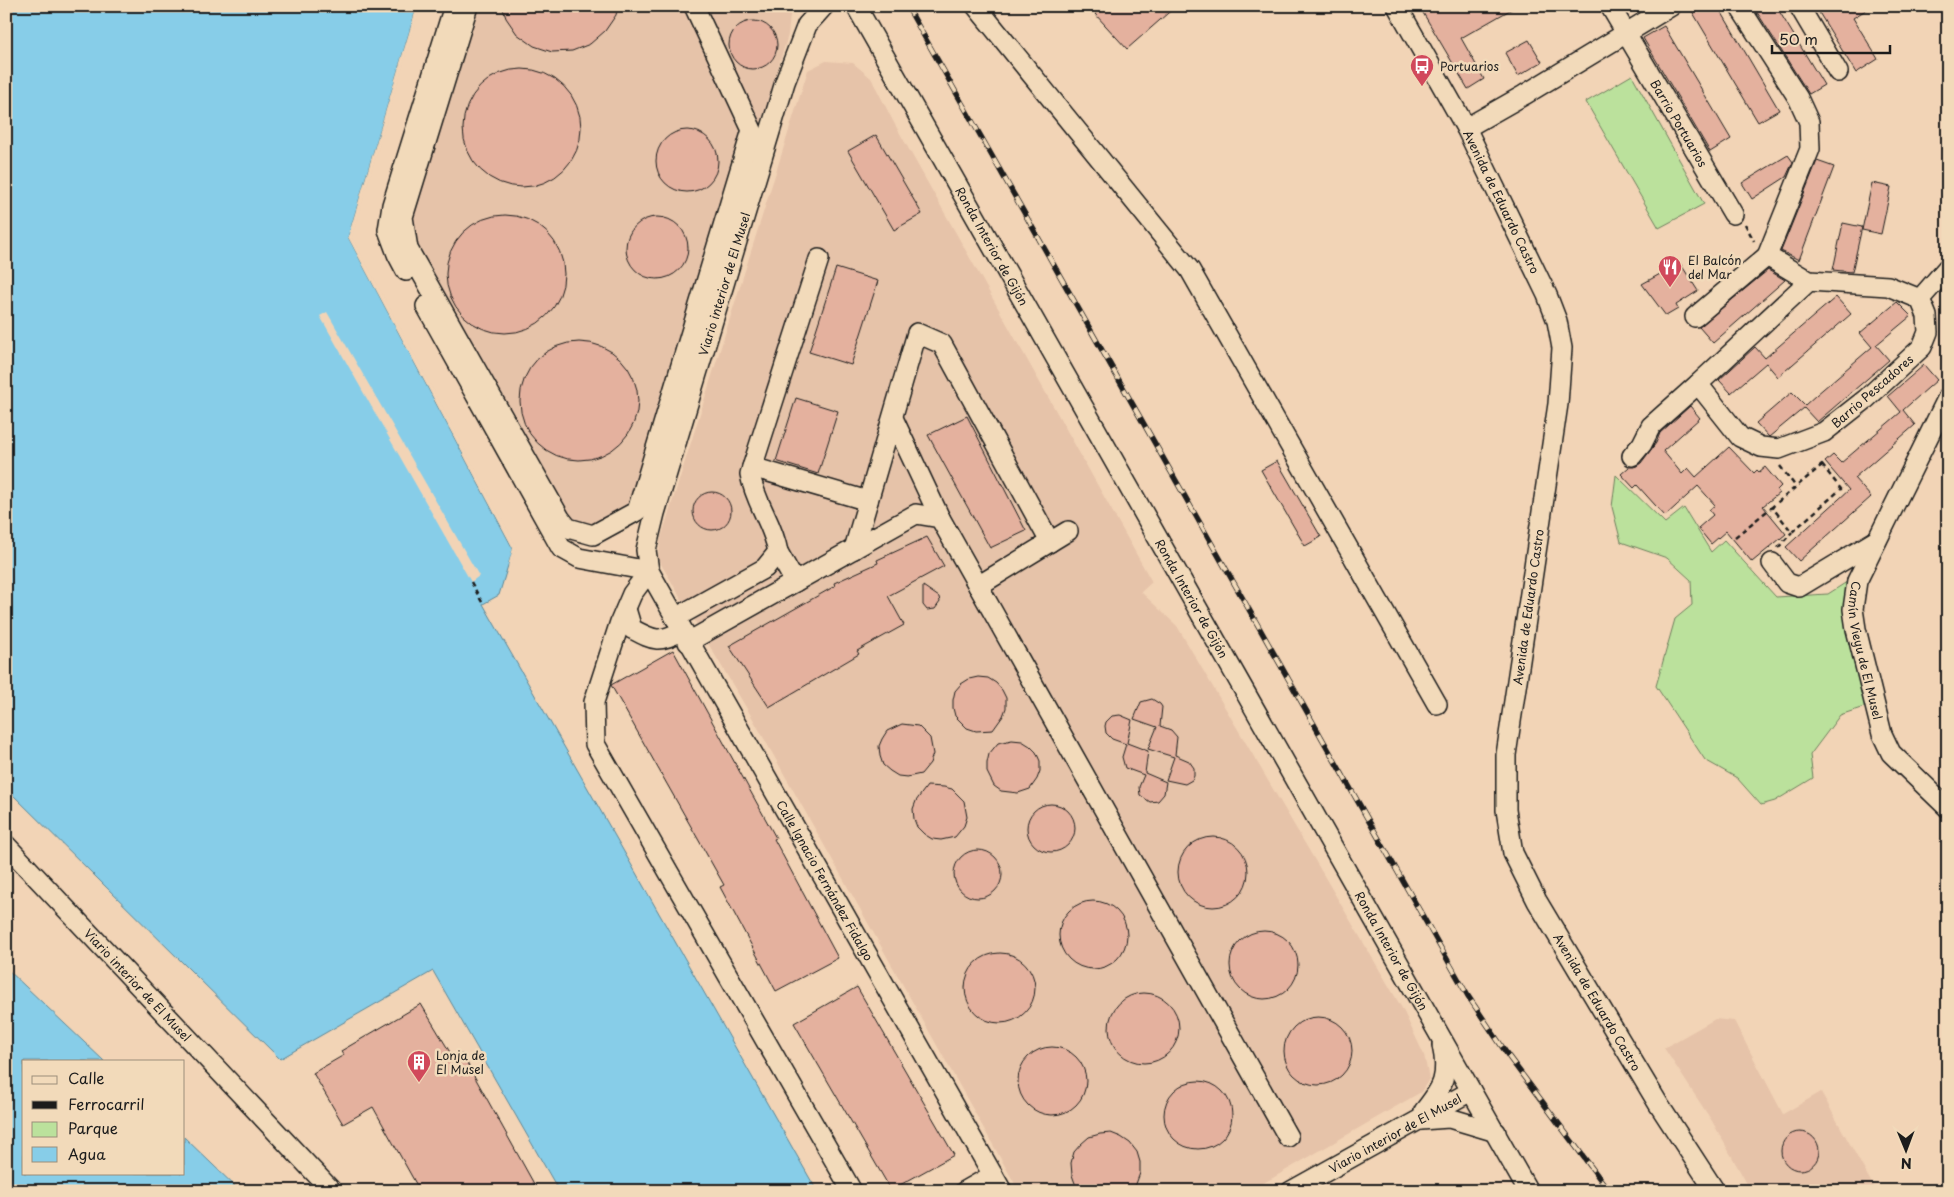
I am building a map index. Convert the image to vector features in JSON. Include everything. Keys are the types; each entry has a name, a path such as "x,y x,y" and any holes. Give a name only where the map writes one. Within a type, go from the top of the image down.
{"street":[{"path":"454,6 392,205 388,230 397,254 561,548 579,558 648,571 632,594 594,702 595,744 852,1191"},
{"path":"468,6 403,217 408,249 560,518 568,528 592,535 637,510 752,130 694,6"},
{"name":"Viario interior de El Musel","path":"648,571 646,550 655,513 785,82 808,15 824,6"},
{"name":"Ronda Interior de Gijón","path":"856,6 1528,1191"},
{"path":"976,6 1190,270 1437,704"},
{"name":"Avenida de Eduardo Castro","path":"1397,6 1466,128 1547,295 1557,321 1562,348 1558,404 1506,755 1506,810 1513,853 1537,901 1659,1105 1715,1191"},
{"name":"Barrio Portuarios","path":"1610,6 1733,214"},
{"path":"1466,128 1524,96 1671,6"},
{"path":"1695,318 1767,256 1810,150 1809,122 1798,98 1740,6"},
{"path":"1799,6 1838,72"},
{"path":"1767,256 1809,281 1888,286 1920,299 1948,267"},
{"path":"795,582 778,552 775,535 753,491 750,474 819,259"},
{"path":"1632,456 1642,444 1650,426 1809,281"},
{"name":"Barrio Pescadores","path":"1698,384 1740,437 1760,447 1779,448 1824,432 1866,399 1922,347 1928,332 1927,316 1920,299"},
{"path":"854,549 917,333 942,344 1050,542"},
{"name":"Camín Vieyu de El Musel","path":"1948,397 1857,581 1854,609 1856,628 1882,734 1890,753 1948,808"},
{"path":"893,418 940,518 1288,1137"},
{"path":"752,467 868,501"},
{"path":"626,609 632,629 652,639 666,639 682,630 795,582 916,514 940,518"},
{"path":"978,586 1068,531"},
{"path":"1772,563 1787,583 1799,588 1877,540"},
{"path":"682,630 765,568 778,552"},
{"name":"Calle Ignacio Fernández Fidalgo","path":"648,571 997,1183"},
{"name":"Viario interior de El Musel","path":"6,845 332,1191"},
{"path":"1417,1120 1440,1090 1446,1063 1440,1036"},
{"name":"Viario interior de El Musel","path":"1291,1191 1471,1091"},
{"path":"1417,1120 1450,1118 1496,1132"},
{"path":"964,1191 997,1183"}],"path":[{"path":"1733,214 1742,220 1760,254 1767,256"},
{"path":"1779,448 1777,462 1796,487"},
{"path":"1735,537 1822,465 1841,489 1792,532 1772,507"},
{"path":"470,582 483,604"}],"shaded area":[{"path":"462,6 791,6 788,35 641,514 592,541 562,531 401,253"},
{"path":"826,61 853,63 871,78 893,121 1152,582 1141,592 1177,626 1403,1010 1424,1055 1429,1079 1421,1092 1250,1191 1019,1191 753,719 658,559 661,538 808,70"},
{"path":"1715,1019 1734,1021 1783,1114 1821,1092 1876,1191 1751,1191 1712,1121 1664,1048"}],"green space":[{"path":"1632,75 1704,204 1659,228 1586,102"},
{"path":"1616,475 1665,523 1684,508 1711,552 1724,540 1776,597 1828,594 1853,578 1867,706 1840,715 1810,755 1813,778 1775,801 1761,805 1737,778 1705,760 1656,686 1675,619 1692,605 1691,580 1667,558 1621,542 1612,507"}],"water":[{"path":"6,6 417,6 348,237 513,549 499,595 483,604 817,1191 559,1191 433,971 280,1059 6,788"},
{"path":"6,968 103,1060 22,1060 22,1174 185,1174 185,1138 240,1191 6,1191"}],"pier":[{"path":"417,6 420,6 351,237 516,547 511,564 508,566 513,548 348,237"},
{"path":"327,312 479,576 471,582 320,316"}],"building":[{"path":"502,6 618,6 616,15 605,31 590,44 572,51 552,52 534,46 517,34 506,18"},
{"path":"1104,6 1176,6 1127,49 1095,14"},
{"path":"1419,6 1517,6 1461,38 1484,79 1468,89"},
{"path":"1689,6 1718,6 1779,110 1758,122"},
{"path":"1753,6 1776,6 1824,85 1809,94"},
{"path":"1815,6 1872,6 1853,18 1878,59 1856,73"},
{"path":"748,21 758,21 770,28 777,40 777,50 770,62 758,69 748,69 740,65 733,58 729,50 729,40 733,32 740,25"},
{"path":"1664,26 1731,139 1710,152 1643,38"},
{"path":"1529,40 1542,62 1518,76 1505,53"},
{"path":"522,69 545,73 564,86 577,105 581,128 577,151 564,170 545,183 522,187 499,183 480,170 467,151 463,128 467,105 480,86 499,73"},
{"path":"687,130 704,135 709,139 713,144 718,161 713,178 709,183 704,187 687,192 670,187 665,183 661,178 656,161 661,144 665,139 670,135"},
{"path":"876,135 922,214 894,230 848,151"},
{"path":"1788,155 1793,162 1786,177 1752,199 1742,183"},
{"path":"1817,161 1834,167 1799,260 1781,251"},
{"path":"1872,183 1891,187 1881,234 1862,230"},
{"path":"505,215 528,219 547,232 560,251 564,274 560,297 547,316 528,329 505,333 482,329 463,316 450,297 446,274 450,251 463,232 482,219"},
{"path":"657,217 674,222 679,226 683,231 688,248 683,265 679,270 674,274 657,279 640,274 635,270 631,265 626,248 631,231 635,226 640,222"},
{"path":"1843,223 1862,227 1852,272 1833,270"},
{"name":"El Balcón del Mar","path":"1680,263 1698,291 1676,305 1678,309 1666,316 1642,284"},
{"path":"836,268 878,281 851,365 809,352"},
{"path":"1768,270 1785,280 1713,343 1699,327"},
{"path":"1836,297 1851,314 1778,377 1766,363 1731,393 1719,380 1755,347 1765,358"},
{"path":"1897,302 1911,316 1876,345 1889,360 1817,422 1804,408 1769,437 1756,423 1792,392 1805,405 1872,347 1860,333"},
{"path":"579,342 602,346 621,359 634,378 638,401 634,424 621,443 602,456 579,460 556,456 537,443 524,424 520,401 524,378 537,359 556,346"},
{"path":"1924,365 1937,380 1903,410 1915,425 1854,478 1871,497 1799,561 1786,547 1849,490 1825,462 1833,455 1841,463 1901,412 1888,396"},
{"path":"796,398 838,411 818,474 776,461"},
{"path":"1690,406 1700,418 1663,451 1682,474 1688,468 1696,477 1729,447 1754,473 1757,470 1759,472 1765,467 1781,486 1777,490 1779,493 1763,506 1786,534 1752,562 1726,531 1711,544 1698,528 1713,515 1709,510 1715,505 1698,486 1665,516 1637,485 1634,488 1621,474 1629,467 1635,467 1641,463 1656,443 1660,433"},
{"path":"967,416 1026,531 990,548 928,435"},
{"path":"1277,461 1321,537 1305,546 1261,470"},
{"path":"712,492 725,498 731,511 725,524 712,530 699,524 693,511 699,498"},
{"path":"927,537 944,566 888,596 904,625 857,651 859,654 769,707 729,646 835,586 834,583 878,563 877,560"},
{"path":"923,586 939,597 940,602 935,609 927,610 923,605"},
{"path":"673,650 776,838 774,839 838,958 776,991 720,887 724,885 611,685"},
{"path":"978,677 988,678 996,683 1006,698 1006,708 1003,716 993,730 976,731 967,728 955,716 953,700 955,691 969,679"},
{"path":"1152,699 1162,707 1160,726 1171,730 1177,737 1175,755 1189,761 1194,768 1192,780 1185,784 1166,780 1174,757 1148,749 1157,727 1134,719 1141,702"},
{"path":"1120,715 1132,720 1127,743 1148,751 1145,773 1166,782 1164,794 1158,801 1150,802 1140,795 1139,787 1144,775 1125,768 1122,757 1126,744 1112,739 1106,733 1106,722 1112,716"},
{"path":"902,724 918,726 930,738 933,754 930,763 921,774 907,777 898,776 883,765 879,746 882,739 887,731"},
{"path":"1012,740 1022,741 1030,746 1036,752 1040,761 1040,771 1037,779 1030,789 1018,793 1001,791 994,786 987,772 989,754 998,743"},
{"path":"927,786 952,789 964,801 967,817 964,826 955,837 941,840 932,839 917,827 913,809 916,801"},
{"path":"1046,804 1056,804 1068,811 1075,823 1075,833 1068,845 1056,852 1046,852 1038,848 1031,841 1027,833 1027,823 1031,815 1038,808"},
{"path":"1213,837 1232,843 1242,853 1248,872 1242,891 1232,901 1213,907 1194,901 1184,891 1178,872 1184,853 1194,843"},
{"path":"973,850 983,850 995,857 1002,869 1002,879 995,891 983,898 973,898 965,894 958,887 954,879 954,869 958,861 965,854"},
{"path":"1086,901 1100,901 1112,906 1122,916 1127,928 1127,942 1122,954 1112,964 1100,969 1086,969 1074,964 1064,954 1059,942 1059,928 1064,916 1074,906"},
{"path":"1257,931 1271,931 1283,936 1293,946 1298,958 1298,972 1293,984 1283,994 1271,999 1257,999 1245,994 1235,984 1230,972 1230,958 1235,946 1245,936"},
{"path":"1000,953 1019,959 1029,969 1035,988 1029,1007 1019,1017 1000,1023 981,1017 971,1007 965,988 971,969 981,959"},
{"path":"857,987 954,1155 891,1190 794,1023"},
{"path":"1144,993 1163,999 1173,1009 1179,1028 1173,1047 1163,1057 1144,1063 1125,1057 1115,1047 1109,1028 1115,1009 1125,999"},
{"name":"Lonja de El Musel","path":"421,1004 454,1059 462,1054 538,1191 420,1191 373,1107 343,1124 313,1073 344,1055 341,1051"},
{"path":"1311,1017 1325,1017 1337,1022 1347,1032 1352,1044 1352,1058 1347,1070 1337,1080 1325,1085 1311,1085 1299,1080 1289,1070 1284,1058 1284,1044 1289,1032 1299,1022"},
{"path":"1045,1047 1059,1047 1071,1052 1081,1062 1086,1074 1086,1088 1081,1100 1071,1110 1059,1115 1045,1115 1033,1110 1023,1100 1018,1088 1018,1074 1023,1062 1033,1052"},
{"path":"1191,1081 1205,1081 1217,1086 1227,1096 1232,1108 1232,1122 1227,1134 1217,1144 1205,1149 1191,1149 1179,1144 1169,1134 1164,1122 1164,1108 1169,1096 1179,1086"},
{"path":"1800,1132 1814,1137 1819,1151 1814,1165 1800,1170 1786,1165 1781,1151 1786,1137"},
{"path":"1111,1133 1130,1143 1137,1152 1140,1162 1140,1173 1136,1184 1131,1191 1080,1191 1072,1175 1071,1163 1074,1152 1089,1137"}],"railway":[{"path":"907,6 1468,996 1509,1057 1609,1191"}],"place":[{"name":"Portuarios","path":"1422,87"},
{"name":"El Balcón del Mar","path":"1670,288"},
{"name":"Lonja de El Musel","path":"419,1083"}]}
